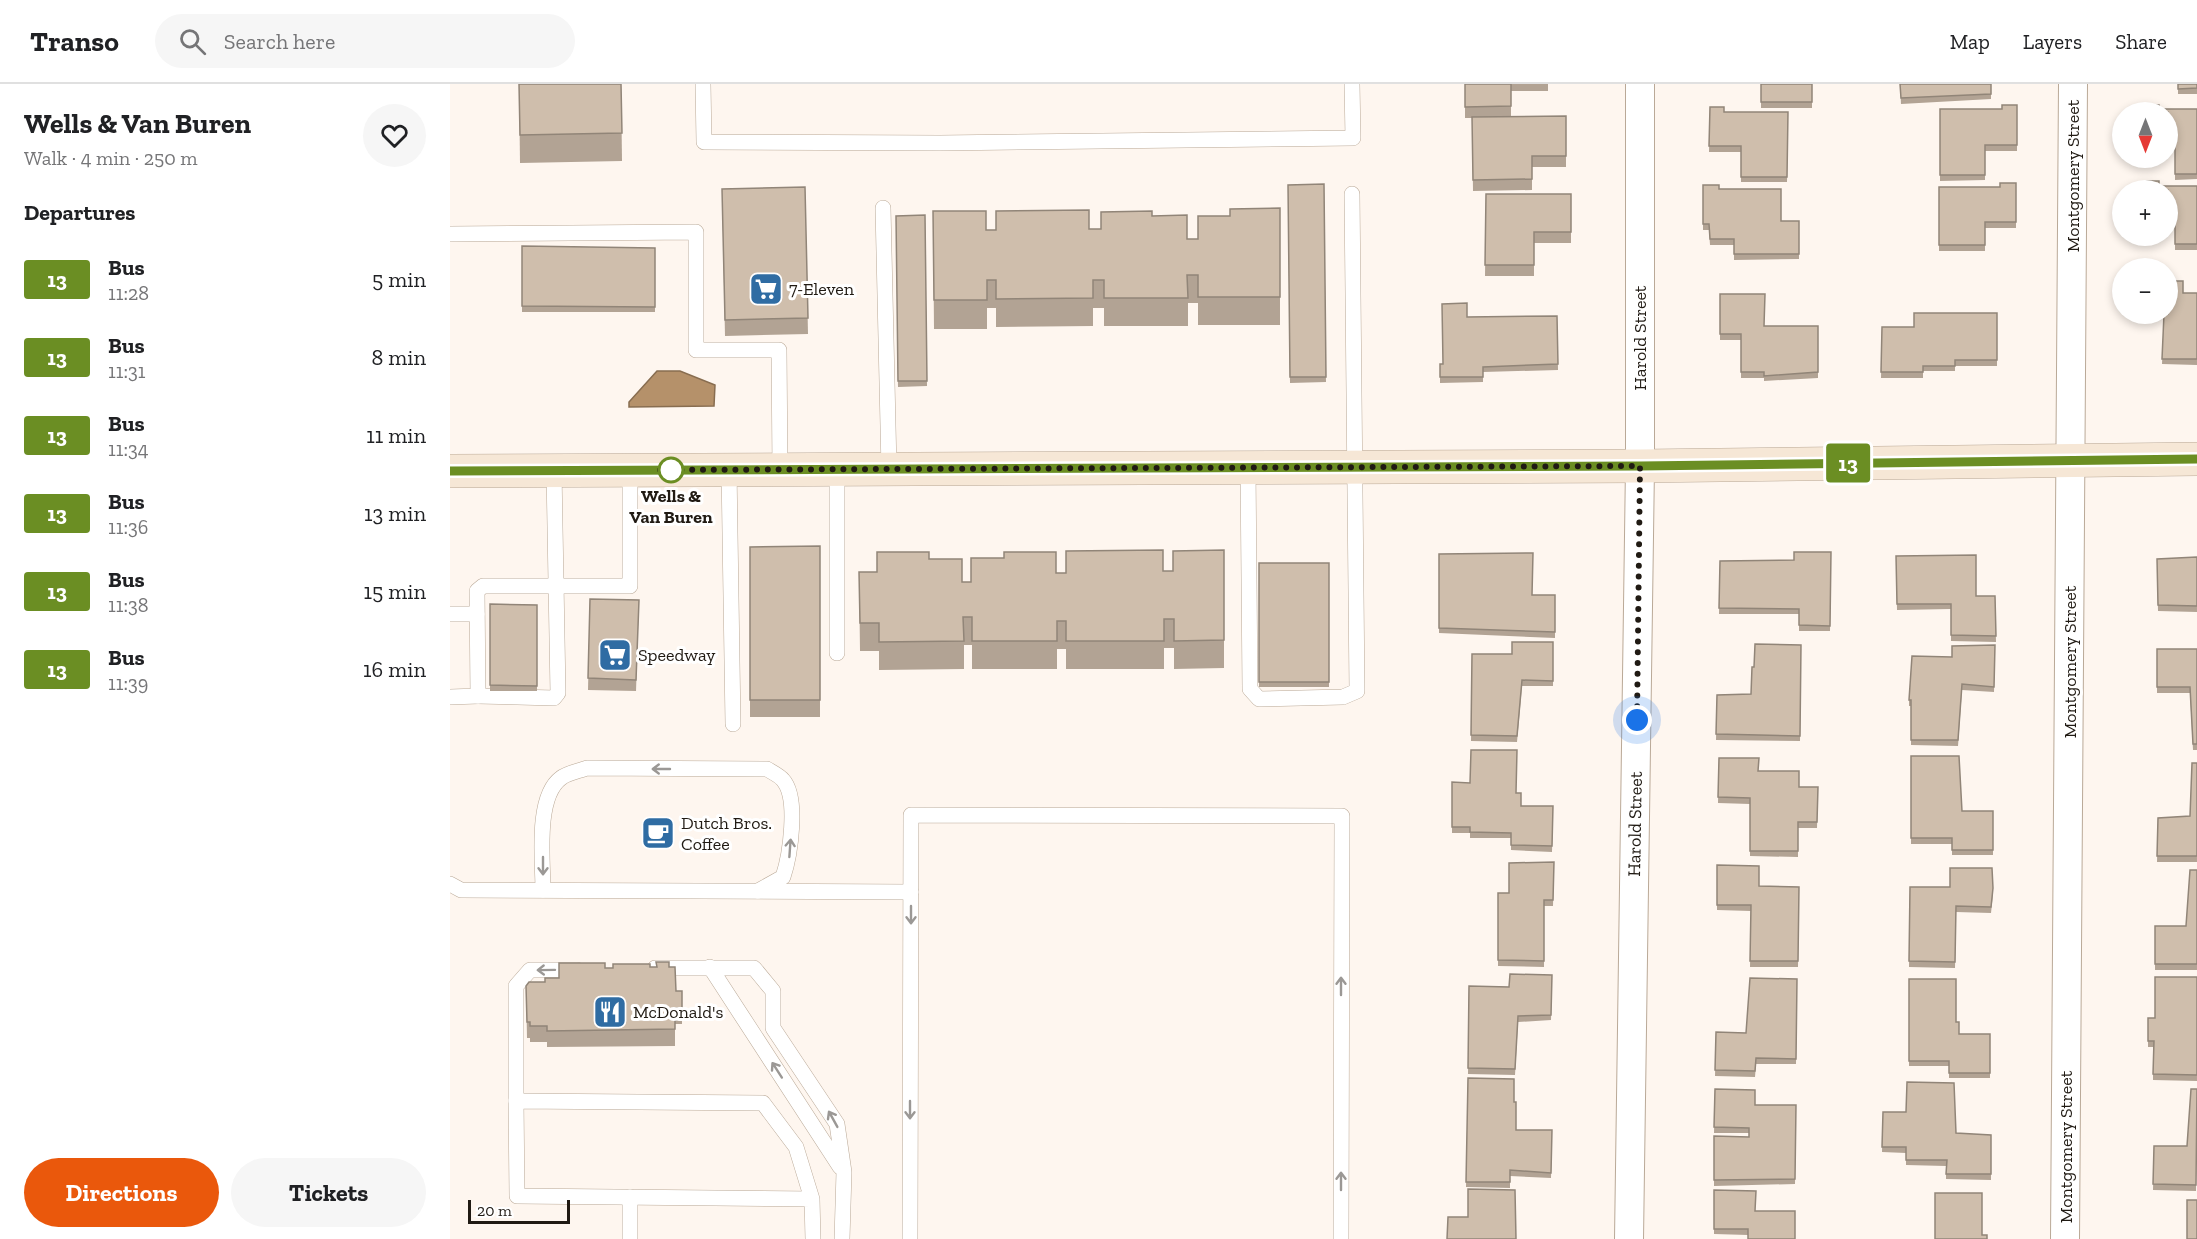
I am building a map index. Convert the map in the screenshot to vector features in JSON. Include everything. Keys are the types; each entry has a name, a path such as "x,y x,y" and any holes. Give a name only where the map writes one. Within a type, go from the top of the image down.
{"main road":[{"path":"450,471 1640,466 2197,459"}],"street":[{"name":"Harold Street","path":"1629,1239 1640,466 1640,84"},
{"name":"Montgomery Street","path":"2065,1239 2073,84"}],"lane":[{"path":"702,84 704,142 940,143 1353,138 1352,84"},
{"path":"1248,468 1250,688 1259,699 1343,697 1357,691 1357,467 1352,194"},
{"path":"883,208 889,470"},
{"path":"450,234 696,232 696,350 779,350 780,470"},
{"path":"478,696 477,591 483,586 630,586 630,470"},
{"path":"729,470 733,724"},
{"path":"837,470 837,653"},
{"path":"450,697 554,698 558,693 554,471"},
{"path":"450,614 477,614"},
{"path":"543,890 543,822 548,795 560,778 587,768 767,769 784,780 790,799 790,853 783,877 759,891"},
{"path":"910,1239 911,815 1342,816 1341,1239"},
{"path":"454,890 911,892"},
{"path":"710,967 844,1172"},
{"path":"642,968 754,968 772,991 773,1028 837,1124 844,1172 842,1239"},
{"path":"597,969 530,970 516,986 517,1196 812,1199"},
{"path":"516,1101 763,1103 796,1147 812,1199 813,1239"},
{"path":"630,1197 630,1239"}],"shaded area":[{"path":"657,371 680,371 715,385 714,406 629,407 629,402"}],"building":[{"path":"519,84 621,84 622,133 520,135"},
{"path":"1465,84 1511,84 1511,106 1465,107"},
{"path":"1761,84 1812,84 1812,102 1761,102"},
{"path":"1900,84 1991,84 1991,94 1901,98"},
{"path":"2178,84 2197,84 2197,88 2178,89"},
{"path":"2002,105 2017,105 2017,145 1985,145 1985,175 1940,175 1940,109 2002,109"},
{"path":"1710,107 1724,107 1724,112 1788,112 1787,177 1741,177 1741,146 1709,146"},
{"path":"2178,109 2197,109 2197,174 2175,174 2175,168 2178,168"},
{"path":"1566,116 1566,156 1532,156 1532,179 1473,180 1472,117"},
{"path":"2000,183 2016,183 2016,222 1985,222 1985,245 1939,245 1939,187 2000,187"},
{"path":"1324,184 1326,377 1290,377 1288,185"},
{"path":"1703,185 1719,185 1719,189 1781,189 1781,221 1799,221 1799,254 1734,254 1734,239 1710,239 1709,224 1703,224"},
{"path":"2178,186 2197,186 2197,244 2178,244"},
{"path":"805,187 808,318 725,320 722,189"},
{"path":"1486,194 1571,194 1571,232 1534,232 1534,265 1485,265"},
{"path":"1280,208 1280,297 1198,297 1198,275 1187,275 1188,298 1104,298 1104,280 1093,280 1093,298 996,299 996,280 987,280 987,300 934,300 933,211 986,211 986,230 996,230 996,211 1089,210 1089,229 1101,229 1101,212 1152,211 1152,216 1187,215 1187,239 1198,239 1198,216 1230,216 1230,209"},
{"path":"925,215 927,381 898,381 896,216"},
{"path":"522,246 655,248 655,307 522,306"},
{"path":"2178,281 2183,281 2183,293 2197,293 2197,359 2162,359 2164,324 2178,324"},
{"path":"1720,294 1765,294 1764,326 1818,326 1818,372 1764,376 1764,372 1741,372 1741,334 1720,334"},
{"path":"1467,303 1467,317 1557,316 1558,364 1483,367 1483,377 1440,377 1440,364 1443,364 1442,304"},
{"path":"1914,313 1997,313 1997,360 1955,360 1955,366 1923,366 1923,372 1881,372 1882,327 1914,327"},
{"path":"820,546 820,700 750,700 750,547"},
{"path":"1163,550 1163,571 1173,571 1173,551 1224,550 1224,640 1174,641 1174,619 1164,619 1164,641 1066,641 1066,621 1057,621 1057,641 972,641 972,617 963,617 964,641 879,642 879,623 860,623 859,572 877,572 877,552 929,552 929,559 962,559 962,582 971,582 971,558 1004,558 1004,552 1056,552 1056,573 1066,573 1066,551"},
{"path":"1794,552 1831,552 1830,626 1799,625 1799,609 1719,608 1720,561 1794,560"},
{"path":"1533,553 1532,595 1555,595 1555,632 1439,628 1439,554"},
{"path":"1976,555 1976,596 1995,596 1996,636 1951,635 1951,604 1897,604 1896,556"},
{"path":"2197,557 2197,606 2158,605 2157,559"},
{"path":"1259,563 1329,563 1329,682 1259,682"},
{"path":"590,599 639,600 636,680 588,678"},
{"path":"490,604 537,605 537,686 490,685"},
{"path":"1512,642 1553,642 1553,681 1522,680 1517,736 1471,735 1472,654 1512,654"},
{"path":"1755,644 1801,645 1800,736 1716,734 1717,695 1751,694"},
{"path":"1995,645 1994,687 1962,684 1958,740 1911,740 1911,700 1909,700 1912,656 1952,657 1952,646"},
{"path":"2157,649 2197,649 2197,744 2193,744 2190,687 2157,687"},
{"path":"1471,750 1517,750 1516,793 1521,793 1521,806 1553,806 1552,846 1511,845 1511,833 1470,832 1470,827 1452,827 1452,782 1470,783"},
{"path":"1911,756 1959,756 1962,811 1993,811 1993,850 1952,850 1952,838 1911,838"},
{"path":"1719,758 1759,758 1758,771 1799,771 1799,787 1818,787 1817,822 1798,822 1798,851 1750,851 1750,798 1718,797"},
{"path":"2192,763 2197,763 2197,856 2157,856 2158,818 2190,816"},
{"path":"1554,862 1553,900 1544,900 1544,961 1498,960 1498,893 1509,893 1509,863"},
{"path":"1717,865 1759,866 1759,886 1799,887 1798,961 1750,961 1751,905 1717,905"},
{"path":"1950,868 1992,868 1991,907 1956,906 1955,962 1909,961 1910,887 1950,887"},
{"path":"2190,870 2197,870 2197,964 2155,964 2155,926 2186,926"},
{"path":"656,962 669,962 669,967 675,967 676,991 682,991 682,1008 675,1008 675,1029 547,1031 547,1026 530,1026 530,1022 527,1022 526,986 529,982 545,982 545,978 559,978 559,963 605,963 605,968 613,968 613,964 650,964 650,967 657,967"},
{"path":"1510,974 1552,975 1551,1015 1518,1016 1515,1069 1468,1068 1469,986 1509,987"},
{"path":"2155,977 2197,977 2197,1075 2153,1074 2154,1041 2148,1041 2148,1018 2155,1018"},
{"path":"1750,978 1797,979 1796,1059 1756,1058 1755,1071 1715,1070 1716,1032 1746,1033"},
{"path":"1909,979 1956,979 1956,1022 1959,1022 1959,1034 1990,1034 1990,1073 1949,1073 1949,1061 1909,1061"},
{"path":"1468,1078 1514,1079 1516,1130 1552,1130 1551,1173 1510,1170 1510,1182 1466,1182"},
{"path":"1907,1082 1954,1083 1956,1133 1991,1135 1991,1174 1946,1174 1947,1160 1906,1160 1906,1147 1882,1147 1883,1112 1906,1112"},
{"path":"1715,1089 1755,1090 1755,1105 1796,1105 1795,1179 1714,1180 1714,1136 1749,1137 1749,1128 1714,1127"},
{"path":"2191,1089 2197,1089 2196,1185 2153,1184 2154,1146 2187,1146"},
{"path":"1468,1189 1515,1190 1516,1239 1447,1239 1448,1217 1468,1217"},
{"path":"1714,1190 1756,1191 1755,1211 1795,1211 1795,1239 1748,1239 1748,1229 1714,1229"},
{"path":"1935,1193 1982,1193 1982,1235 1987,1235 1987,1239 1935,1239"},
{"path":"2187,1200 2197,1200 2197,1239 2187,1239"}],"bus line":[{"name":"13","path":"450,471 1640,466 2197,459"}],"place":[{"name":"7-Eleven","path":"766,289"},
{"name":"Wells & Van Buren","path":"671,470"},
{"name":"Speedway","path":"615,655"},
{"name":"Dutch Bros. Coffee","path":"658,833"},
{"name":"McDonald's","path":"610,1012"}],"route":[{"path":"671,470 660,470 1640,466 1637,720"}]}
